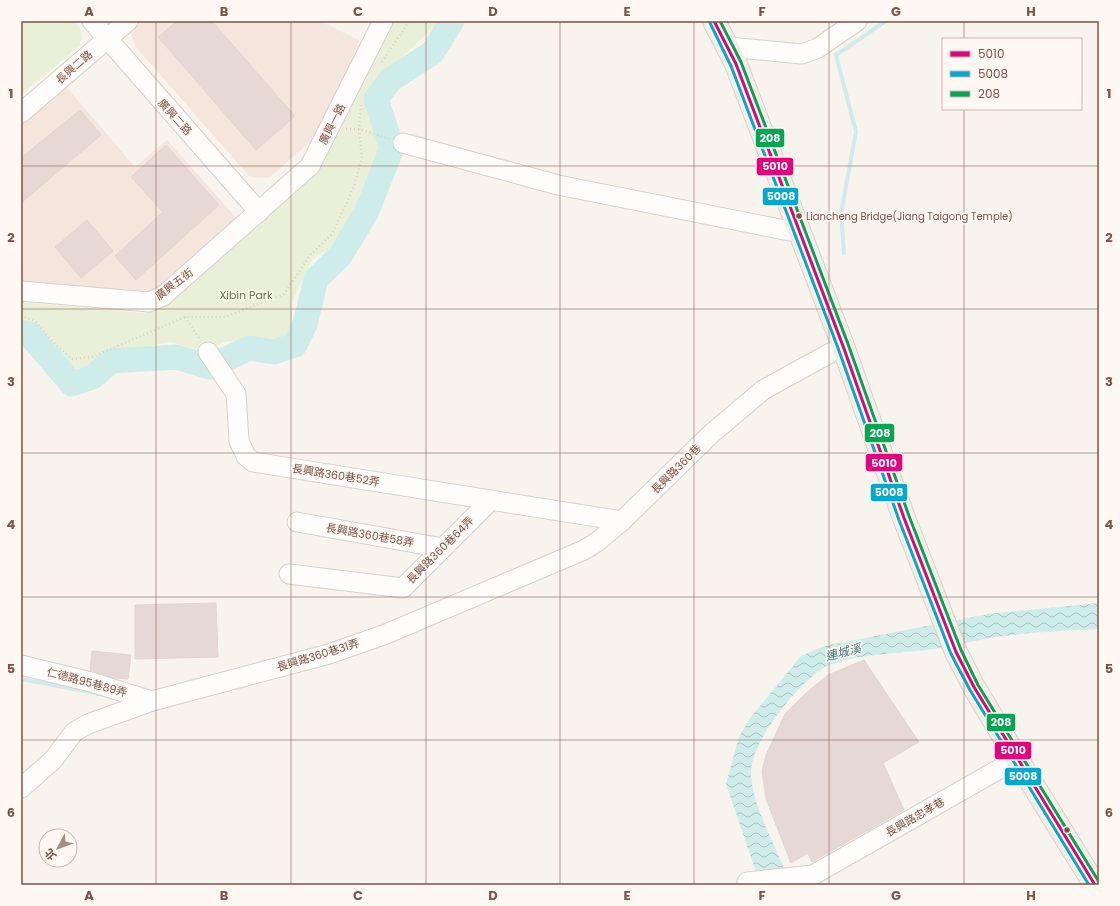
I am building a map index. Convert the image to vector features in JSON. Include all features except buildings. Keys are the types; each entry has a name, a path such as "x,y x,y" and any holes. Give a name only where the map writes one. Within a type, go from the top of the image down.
{"main road":[{"path":"714,21 729,47 843,346 904,518 948,633 974,687 1095,885"}],"street":[{"name":"廣興二路","path":"92,21 259,212"},
{"name":"長興二路","path":"21,113 128,21"},
{"name":"廣興一路","path":"259,212 310,166 330,129 383,21"},
{"path":"729,47 802,54 818,48 857,21"},
{"path":"403,143 558,185 800,233"},
{"name":"廣興五街","path":"21,291 149,302 163,296 259,212"},
{"name":"長興路360巷","path":"622,521 711,434 763,390 843,346"},
{"name":"長興路360巷52弄","path":"208,352 236,394 239,441 246,456 253,462 491,500"},
{"path":"491,500 622,521"},
{"name":"長興路360巷64弄","path":"289,574 403,588 491,500"},
{"name":"長興路360巷31弄","path":"21,788 53,760 74,732 98,720 152,701 329,654 386,634 569,558 597,542 622,521"},
{"name":"長興路360巷58弄","path":"297,522 443,548"},
{"name":"仁德路95巷89弄","path":"21,665 91,682 152,701"},
{"name":"長興路忠孝巷","path":"747,882 813,875 1017,759"}],"path":[{"path":"378,68 409,21"},
{"path":"21,316 35,321 56,345 72,359 92,357 185,317 225,317 284,294 311,254 332,234 353,190 362,159 360,129 362,97"},
{"path":"330,129 360,129 403,143"},
{"path":"185,317 208,352"}],"shaded area":[{"path":"139,21 320,21 360,41 317,136 270,177 260,178 249,176 135,46 131,34 135,25"},
{"path":"64,84 135,167 167,140 241,223 150,297 21,285 21,122"}],"green space":[{"path":"21,21 74,21 80,29 82,38 80,45 21,95"},
{"name":"Xibin Park","path":"393,21 440,21 379,79 371,90 370,107 381,128 379,156 361,190 346,239 338,246 320,254 312,260 291,304 293,330 288,338 226,342 202,351 170,342 116,352 100,361 84,376 79,378 63,366 37,335 21,322 21,302 143,313 155,310 173,297 315,173"}],"water":[{"name":"連城溪","path":"1099,603 1099,629 1017,634 941,648 852,658 829,665 818,672 792,696 780,711 759,744 753,759 751,772 755,796 764,822 786,872 756,872 726,784 739,737 750,718 801,656 824,646 988,614"}],"waterway":[{"path":"21,333 29,334 72,384 93,377 111,361 176,357 210,367 249,348 274,352 295,345 305,324 316,279 340,256 366,213 392,148 376,99 390,80 432,53 452,21"},
{"path":"844,253 841,213 856,132 836,55 886,21"},
{"path":"21,679 100,694"}],"transit line":[{"name":"5010","path":"714,21 736,64 843,346 904,518 956,652 974,687 1095,885"},
{"name":"208","path":"720,21 741,62 848,344 909,516 961,650 978,685 1099,882"},
{"name":"5008","path":"710,23 731,66 838,348 899,520 951,654 970,690 1089,885"}],"place":[{"name":"Liancheng Bridge(Jiang Taigong Temple)","path":"799,216"}]}
